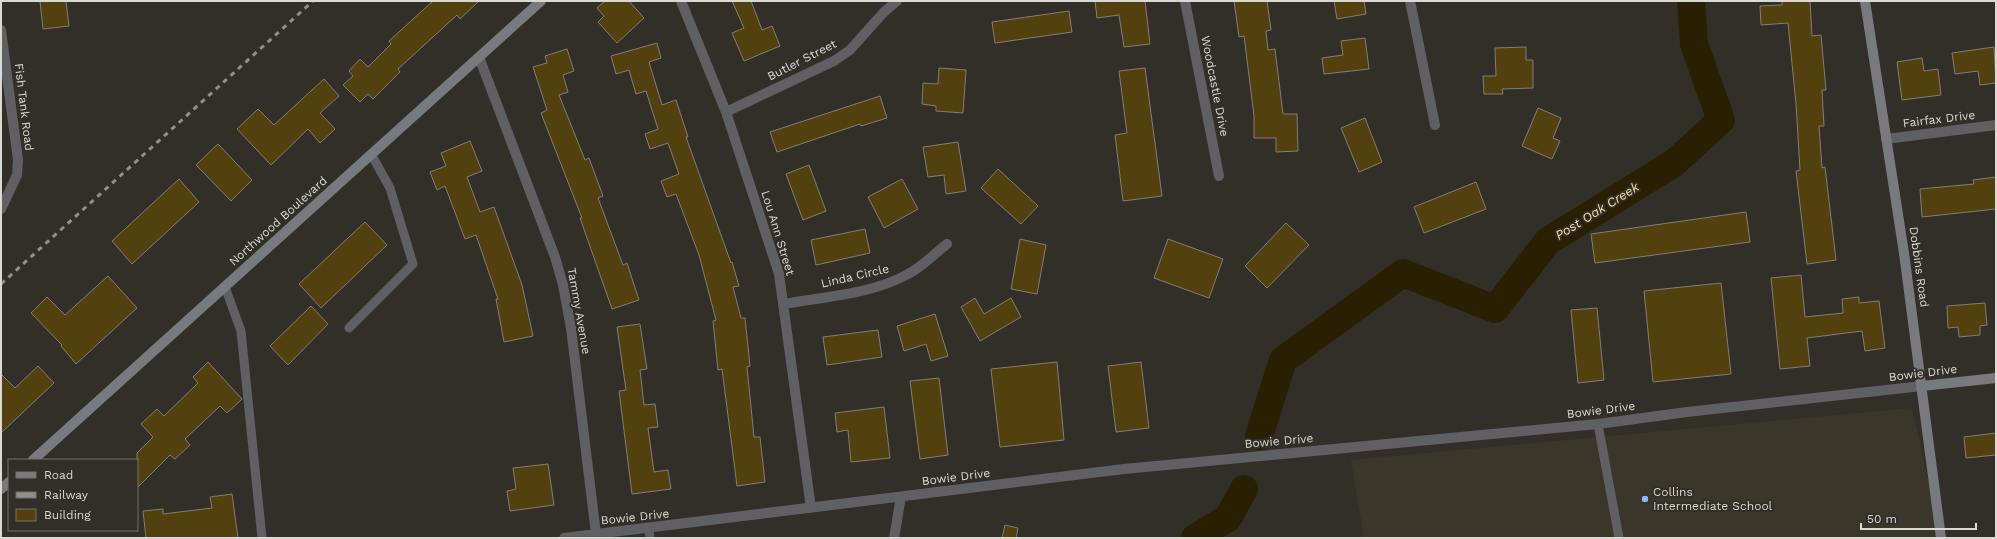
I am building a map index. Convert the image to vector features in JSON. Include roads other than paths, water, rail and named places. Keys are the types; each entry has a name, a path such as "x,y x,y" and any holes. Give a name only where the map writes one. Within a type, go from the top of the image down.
{"street":[{"name":"Northwood Boulevard","path":"34,459 541,1"},
{"name":"Lou Ann Street","path":"682,1 726,112 779,274 811,508"},
{"name":"Butler Street","path":"726,112 834,61 850,50 884,12 897,1"},
{"name":"Woodcastle Drive","path":"1185,1 1219,176"},
{"path":"1410,1 1435,125"},
{"name":"Dobbins Road","path":"1865,1 1904,253 1941,538"},
{"name":"Fish Tank Road","path":"1,30 18,160 17,175 1,209"},
{"name":"Tammy Avenue","path":"479,57 555,257 563,285 571,328 596,534"},
{"name":"Fairfax Drive","path":"1886,139 1996,125"},
{"name":"Linda Circle","path":"783,304 890,283 909,274 947,244"},
{"name":"Bowie Drive","path":"564,538 596,534 649,533 811,508 1124,469 1598,424 1687,412 1996,378"},
{"path":"894,538 901,497"}],"lane":[{"path":"349,328 414,264 390,188 371,154"},
{"path":"225,287 241,332 262,538"},
{"path":"1598,424 1619,538"}],"waterway":[{"name":"Post Oak Creek","path":"1259,436 1283,360 1403,273 1495,309 1548,241 1674,163 1721,120 1694,44 1691,1"},
{"name":"Post Oak Creek","path":"1195,538 1228,518 1244,489"}],"railway":[{"path":"1,284 313,1"}],"place":[{"name":"Collins Intermediate School","path":"1645,499"}]}
